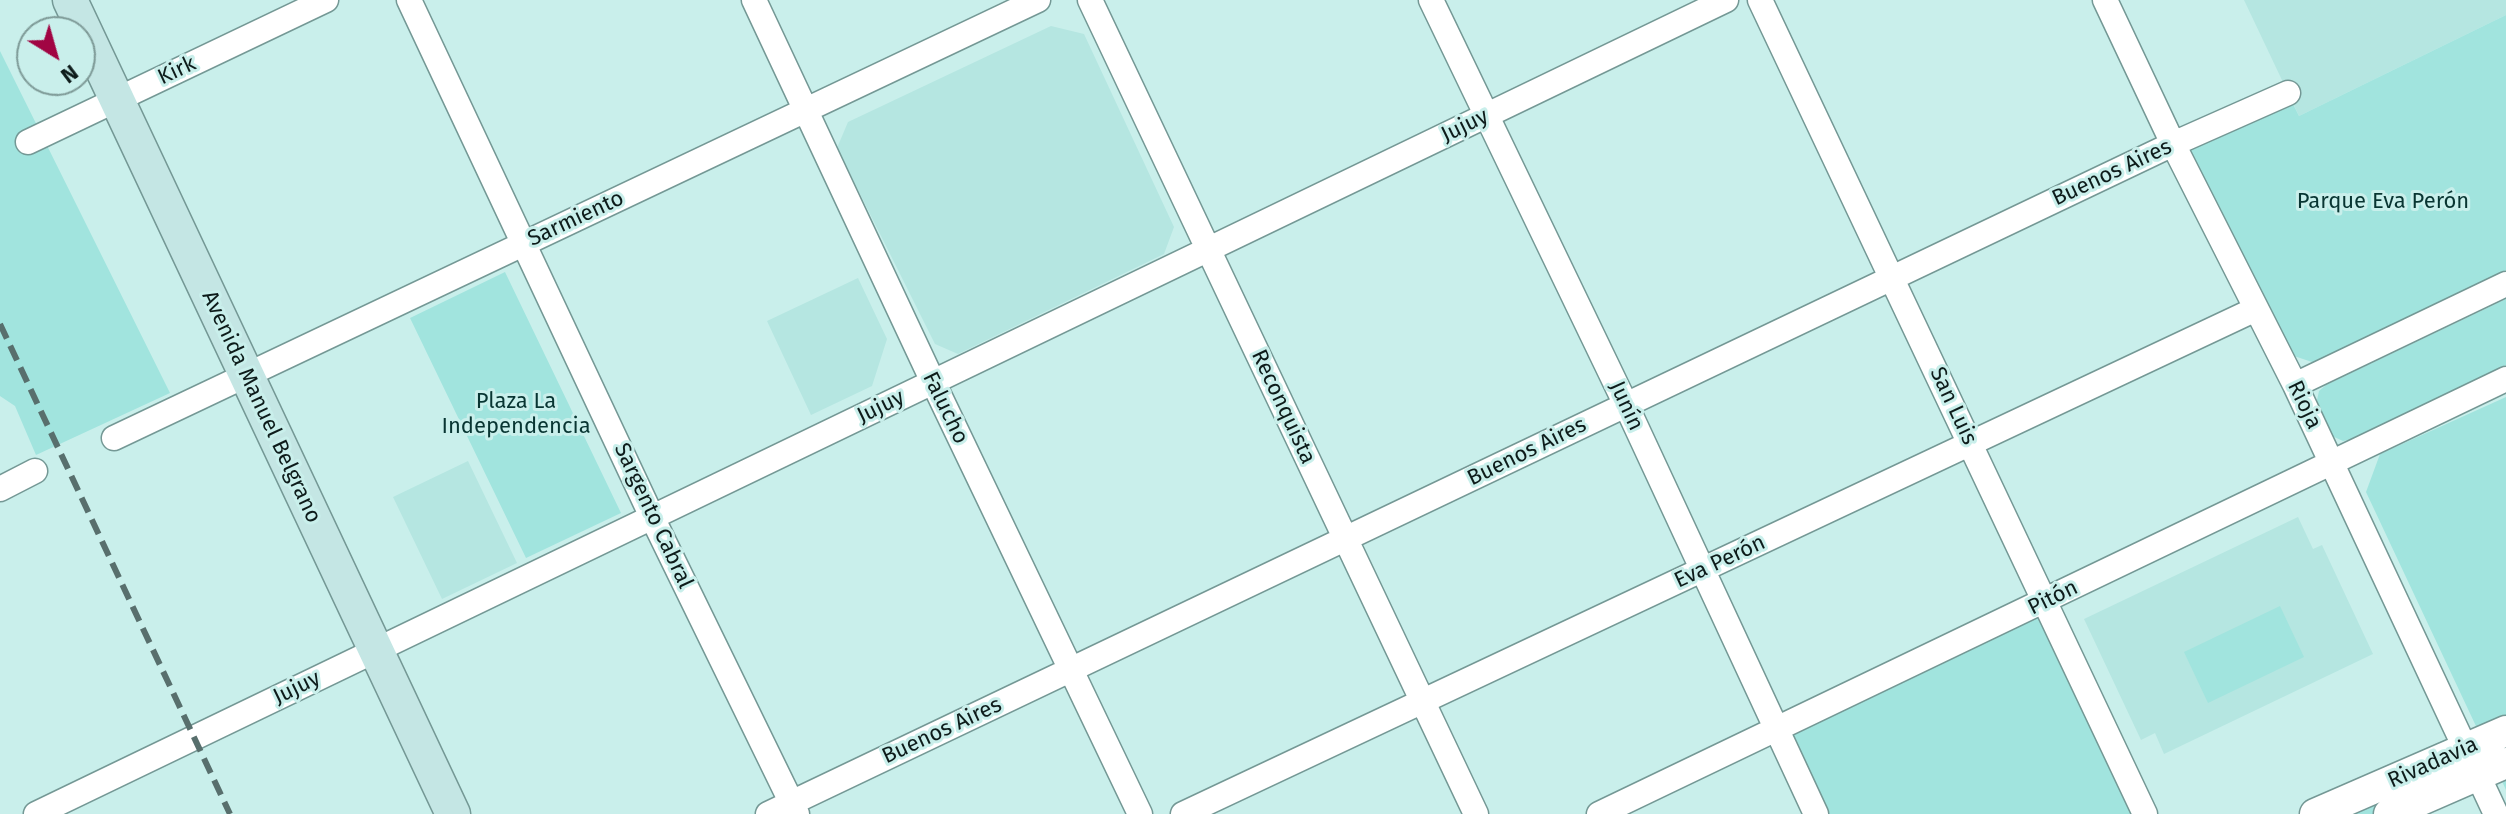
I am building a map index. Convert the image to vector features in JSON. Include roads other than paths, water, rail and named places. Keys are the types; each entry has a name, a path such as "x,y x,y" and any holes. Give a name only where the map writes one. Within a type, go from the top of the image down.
{"main road":[{"name":"Avenida Manuel Belgrano","path":"70,0 453,814"}],"street":[{"name":"Kirk","path":"28,142 326,0"},
{"name":"Sargento Cabral","path":"409,0 652,517 794,808"},
{"name":"Falucho","path":"754,0 1140,814"},
{"name":"Sarmiento","path":"114,438 1038,0"},
{"name":"Reconquista","path":"1090,0 1476,814"},
{"name":"Junín","path":"1431,0 1626,405 1816,814"},
{"name":"Jujuy","path":"36,814 1726,0"},
{"name":"San Luis","path":"1760,0 2145,814"},
{"name":"Rioja","path":"2105,0 2173,144 2295,385 2496,814"},
{"name":"Buenos Aires","path":"768,814 794,808 1072,669 2173,144 2288,93"},
{"path":"2295,385 2506,284"},
{"name":"Eva Perón","path":"1183,814 2256,309"},
{"name":"Pitón","path":"1599,814 2506,379"},
{"path":"0,489 35,471"},
{"name":"Rivadavia","path":"2389,814 2472,762 2506,731"},
{"name":"Rivadavia","path":"2315,814 2472,762 2506,763"}],"railway":[{"path":"0,324 230,814"}],"park label":[{"name":"Parque Eva Perón","path":"2383,202"},
{"name":"Plaza La Independencia","path":"516,414"}]}
